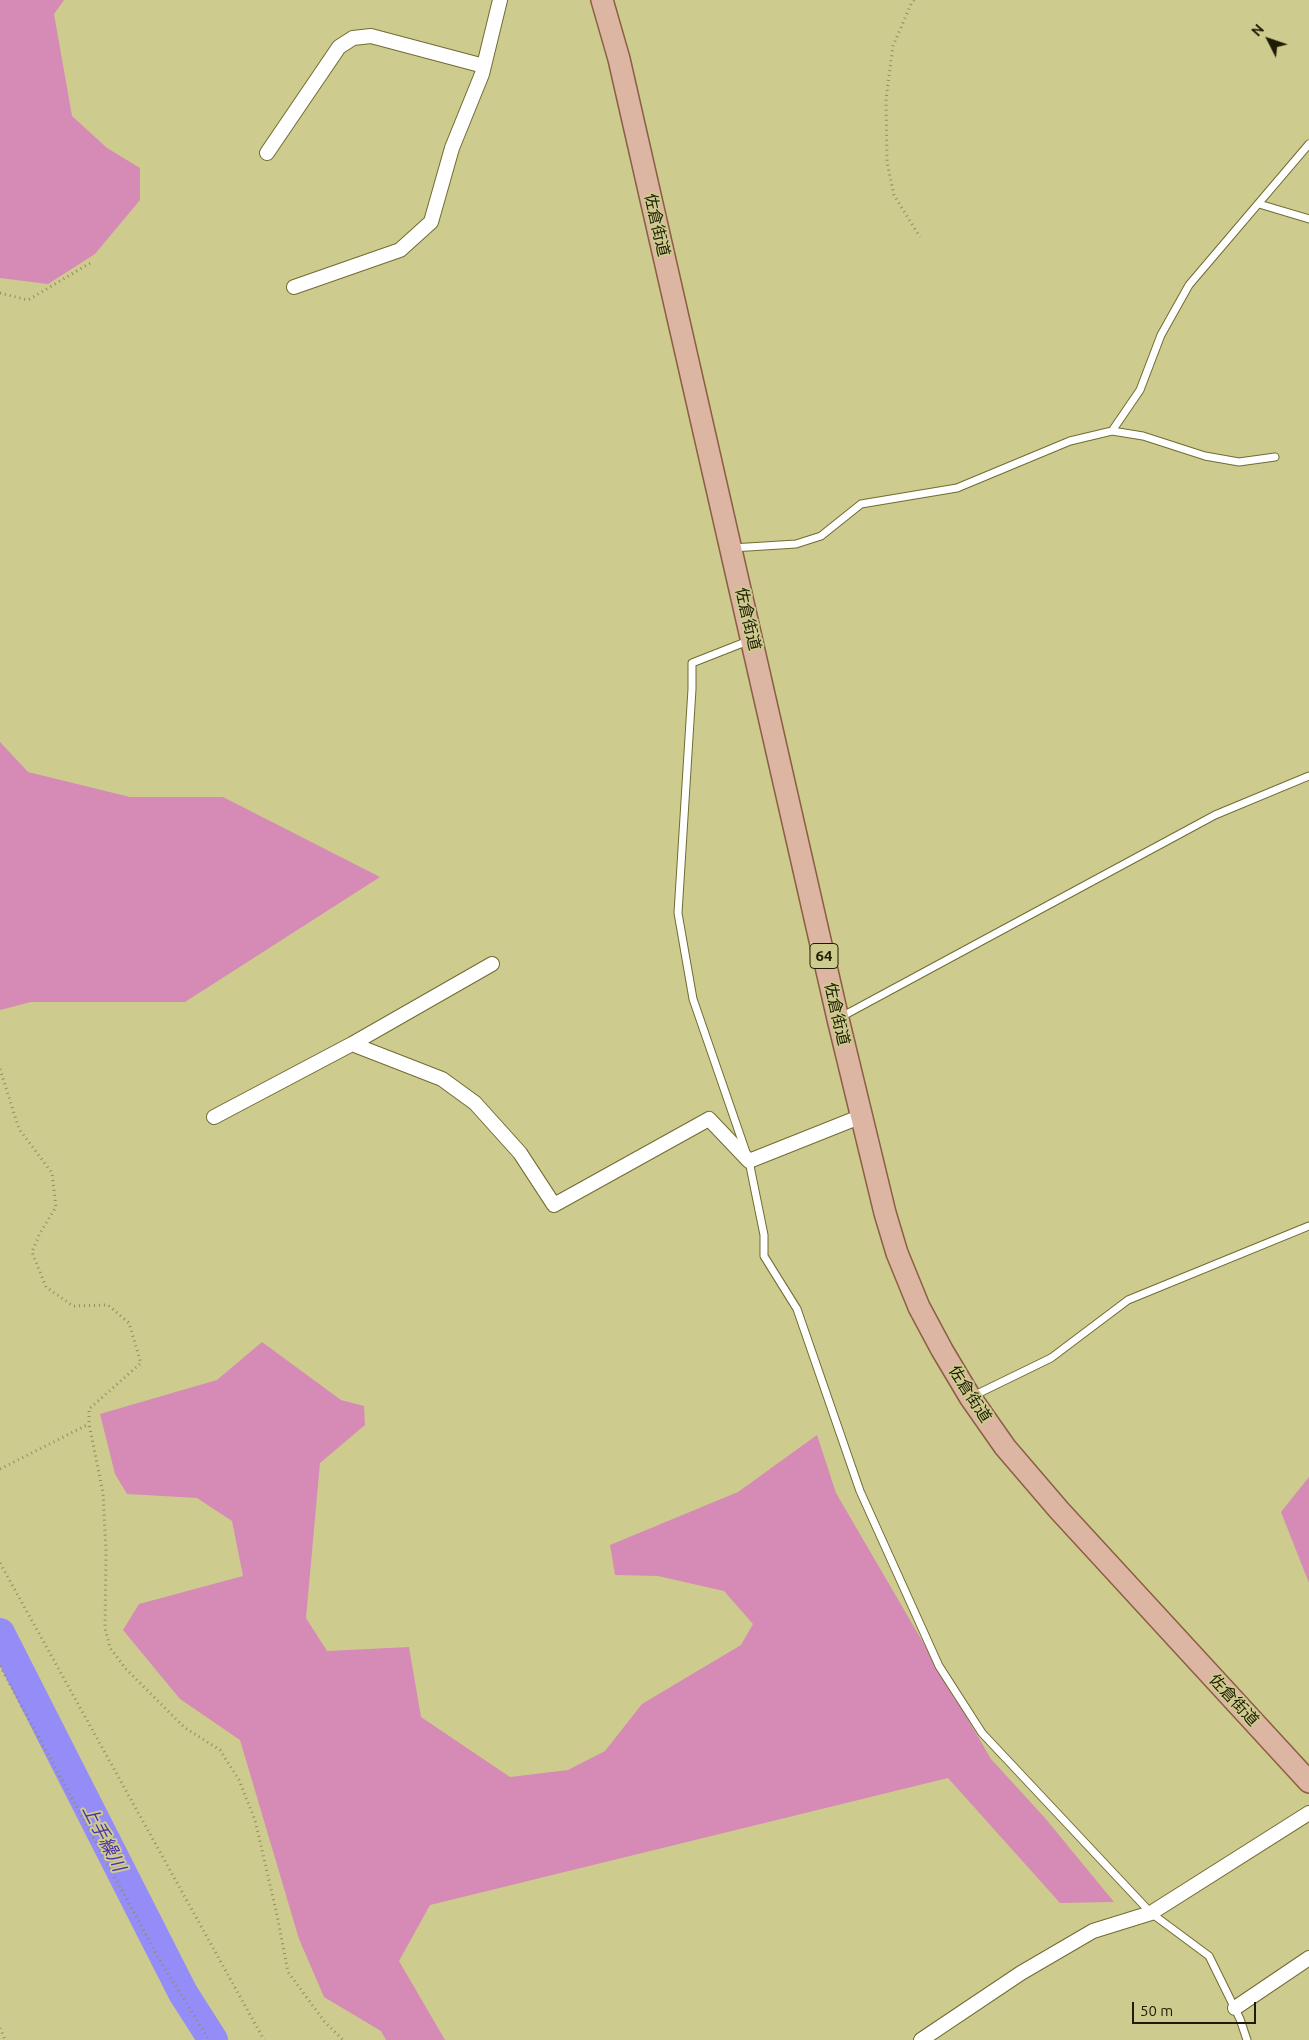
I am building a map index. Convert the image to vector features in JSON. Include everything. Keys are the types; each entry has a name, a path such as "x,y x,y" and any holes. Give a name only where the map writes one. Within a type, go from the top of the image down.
{"main road":[{"name":"佐倉街道","path":"602,0 619,59 838,1019 897,1253 919,1307 970,1397 1005,1448 1058,1510 1309,1782"}],"street":[{"path":"294,287 400,250 431,222 452,148 484,66 500,0"},
{"path":"268,153 339,48 353,38 370,36 484,66"},
{"path":"214,1117 352,1044 492,964"},
{"path":"352,1044 442,1078 475,1103 520,1152 554,1205 709,1119 749,1161 862,1116"},
{"path":"921,2040 1021,1973 1093,1931 1151,1913 1309,1813"},
{"path":"1235,2008 1309,1958"}],"lane":[{"path":"1112,431 1140,390 1161,335 1188,285 1309,144"},
{"path":"1259,204 1309,219"},
{"path":"732,548 796,544 821,536 861,504 957,488 1070,441 1112,431 1143,436 1213,458 1239,462 1275,457"},
{"path":"752,639 692,663 678,914 693,999 749,1161 764,1235 764,1256 797,1308 860,1491 939,1666 982,1733 1151,1913 1209,1956 1235,2008 1247,2040"},
{"path":"838,1019 1215,815 1309,776"},
{"path":"970,1397 1052,1358 1128,1300 1309,1226"}],"path":[{"path":"914,0 910,4 893,46 886,99 887,162 894,195 920,238"},
{"path":"0,293 28,300 92,262"},
{"path":"0,1069 19,1129 52,1173 56,1207 40,1233 32,1252 46,1287 74,1306 108,1305 129,1323 141,1364 88,1409 89,1424 103,1492 106,1551 105,1628 110,1648 126,1669 185,1728 220,1750 239,1780 255,1820 288,1972 324,2021 343,2040"},
{"path":"0,1469 89,1424"},
{"path":"0,1563 264,2040"},
{"path":"0,1666 162,1964 209,2040"},
{"path":"0,2028 5,2040"}],"shaded area":[{"path":"0,0 64,0 54,14 72,116 107,148 140,168 140,200 95,254 48,284 0,278"},
{"path":"0,742 28,772 130,797 223,797 380,877 185,1002 31,1002 0,1010"},
{"path":"262,1342 341,1400 364,1406 365,1425 320,1463 306,1618 327,1651 409,1647 421,1717 510,1777 568,1770 605,1751 642,1704 741,1645 753,1624 724,1591 658,1576 615,1575 610,1545 738,1492 817,1435 836,1493 991,1759 1045,1818 1114,1902 1060,1903 948,1778 430,1905 399,1961 445,2040 386,2040 381,2031 324,1997 299,1939 240,1740 180,1699 123,1630 139,1604 243,1576 232,1521 197,1498 127,1494 115,1474 100,1414 217,1380"},
{"path":"1309,1477 1309,1583 1281,1512"}],"waterway":[{"name":"上手繰川","path":"0,1633 183,1993 213,2040"}]}
